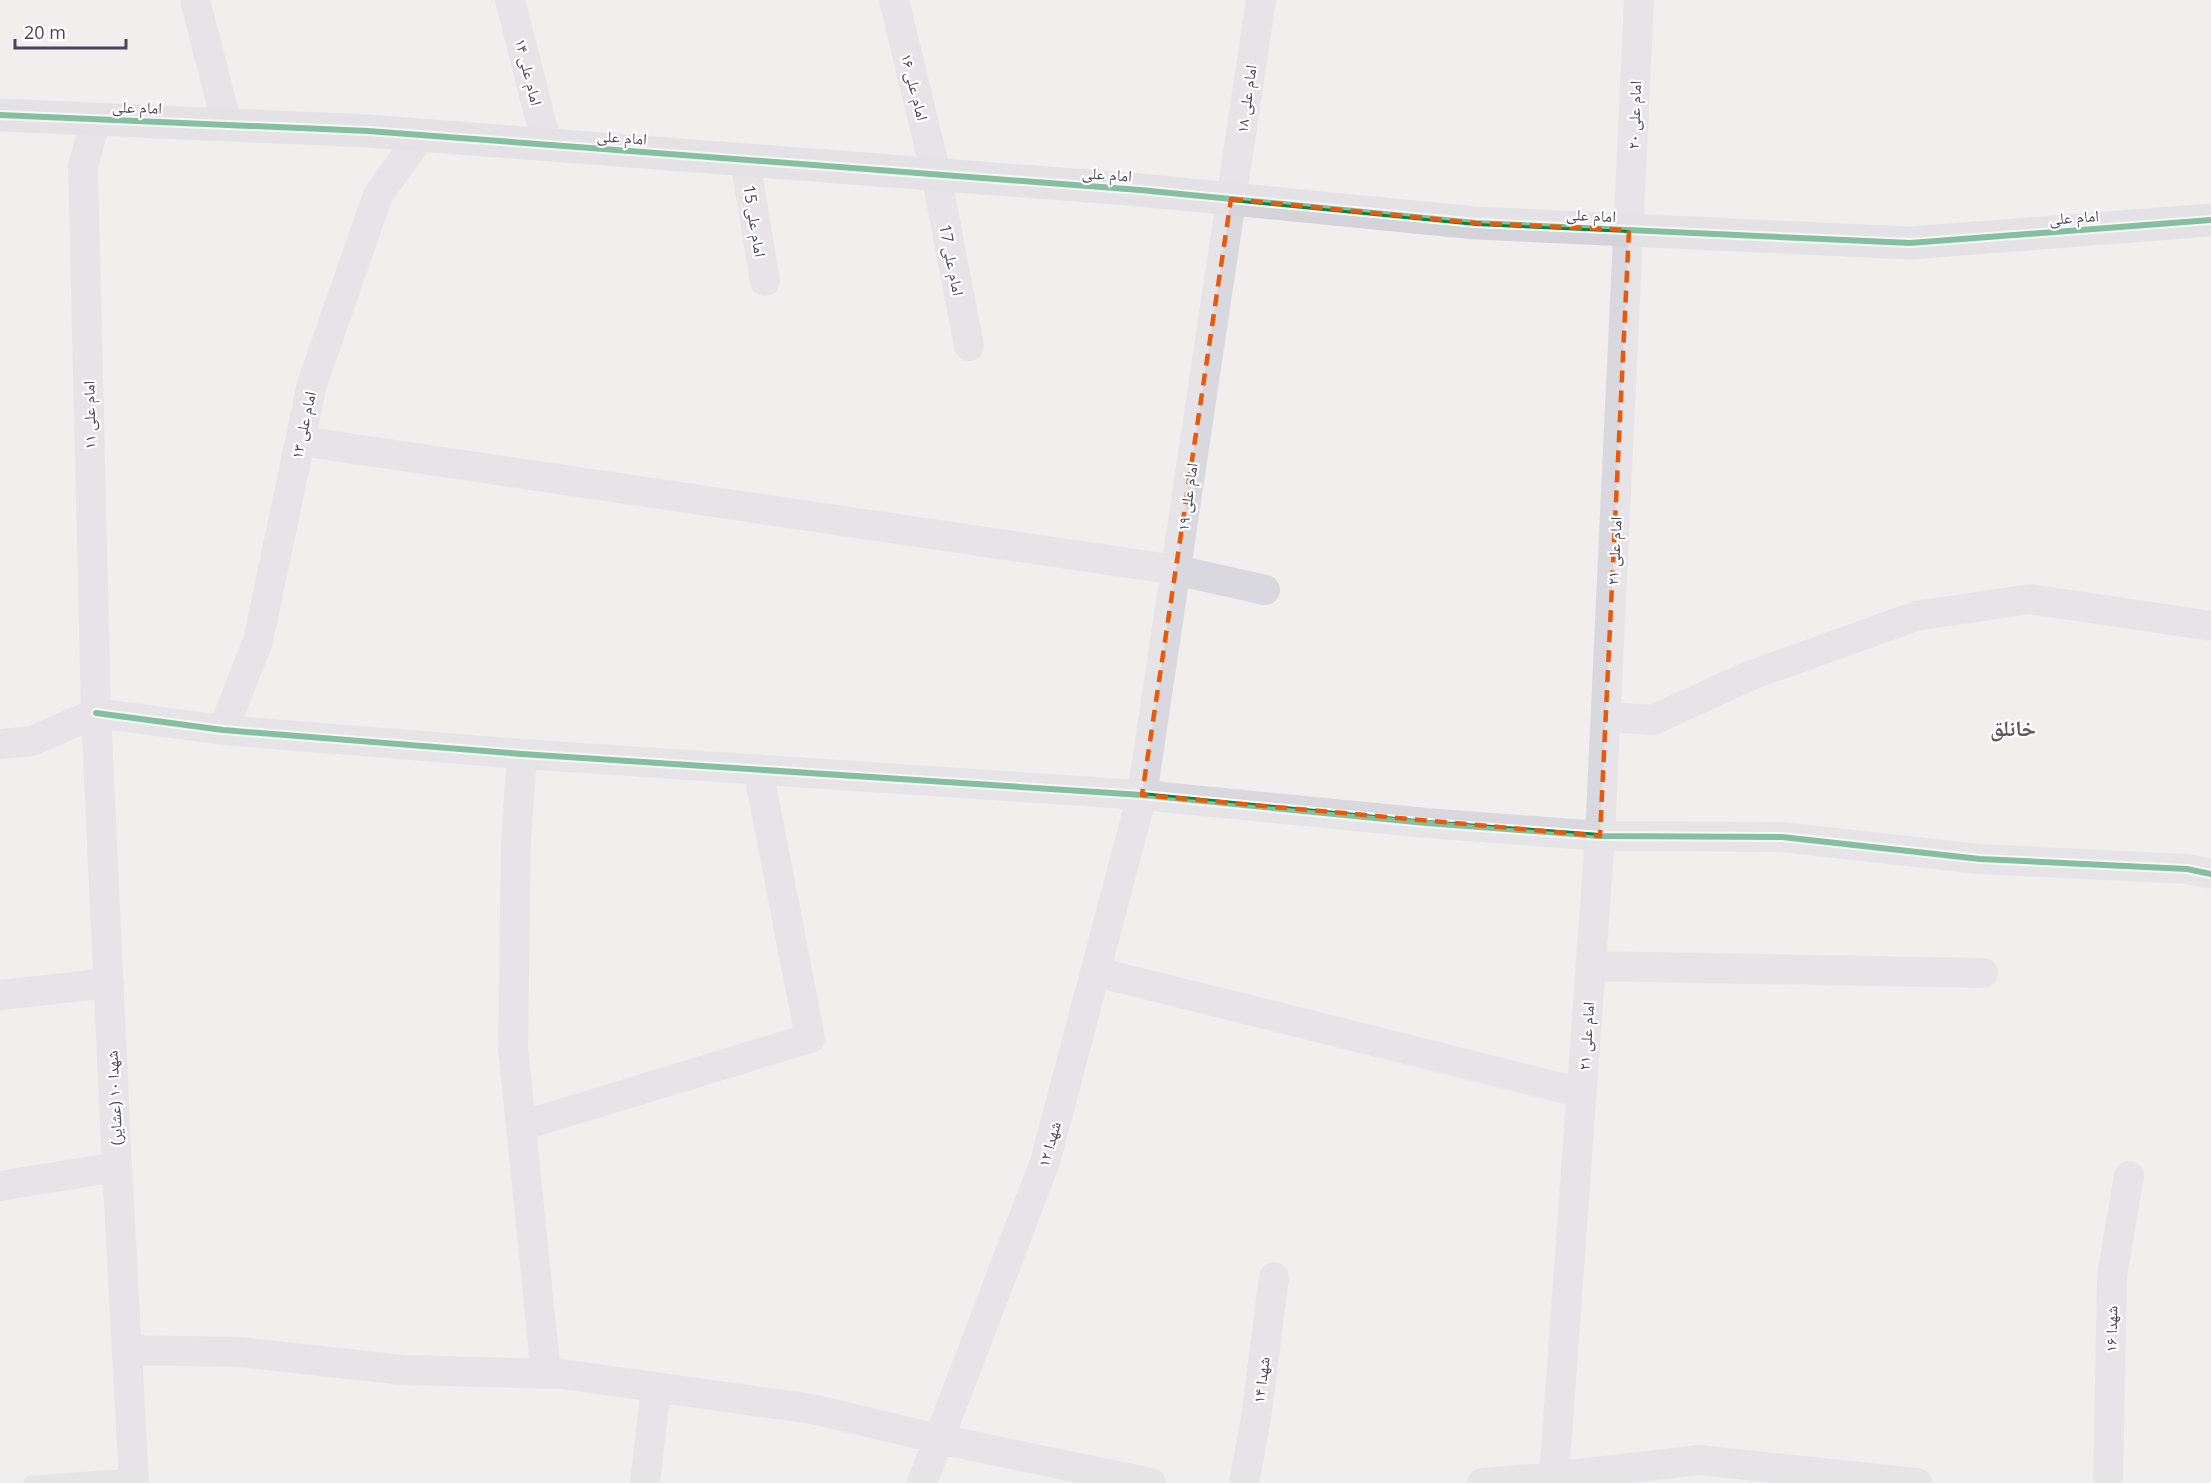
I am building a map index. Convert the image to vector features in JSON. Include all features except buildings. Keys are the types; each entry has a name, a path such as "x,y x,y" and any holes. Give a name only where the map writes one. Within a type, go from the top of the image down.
{"street":[{"path":"195,0 227,125"},
{"name":"امام علی ۱۴","path":"510,0 547,145"},
{"name":"امام علی ۱۶","path":"894,0 936,174"},
{"name":"امام علی ۱۸","path":"1231,199 1260,0"},
{"name":"امام علی ۲۰","path":"1629,230 1639,0"},
{"name":"امام علی","path":"0,115 421,135 936,174 1476,223 1910,243 2211,220"},
{"name":"امام علی ۱۱","path":"96,119 83,166 96,713"},
{"name":"امام علی ۱۳","path":"222,730 258,641 312,384 378,195 421,135"},
{"name":"امام علی 15","path":"745,160 765,281"},
{"name":"امام علی 17","path":"936,174 969,346"},
{"name":"امام علی ۱۹","path":"1142,795 1231,199"},
{"name":"امام علی ۲۱","path":"1554,1478 1600,836 1629,230"},
{"path":"300,441 1176,570 1265,590"},
{"path":"1606,717 1653,720 1749,676 1916,615 2030,599 2211,626"},
{"path":"0,744 32,741 96,713 222,730 522,754 1142,795 1426,823 1600,836 1782,837 1980,859 2187,869 2211,873"},
{"name":"شهدا ۱۰ (عشایر)","path":"96,713 134,1479"},
{"path":"522,754 516,842 513,1048 546,1374"},
{"path":"521,1126 810,1038 758,770"},
{"name":"شهدا ۱۲","path":"922,1483 1045,1162 1142,795"},
{"path":"1591,966 1983,973"},
{"path":"1096,972 1582,1093"},
{"path":"0,995 109,983"},
{"path":"0,1186 117,1167"},
{"name":"شهدا ۱۶","path":"2108,1483 2112,1276 2129,1176"},
{"name":"شهدا ۱۴","path":"1244,1483 1256,1418 1274,1277"},
{"path":"127,1350 239,1352 404,1370 546,1374 656,1388 812,1409 939,1439 1151,1483"},
{"path":"645,1483 656,1388"},
{"path":"1482,1483 1554,1478 1699,1460 1917,1483"}],"lane":[{"path":"31,1483 134,1479"}],"highlighted area":[{"path":"1231,199 1476,223 1629,230 1600,836 1142,795"}],"cycle path":[{"path":"0,115 368,131 1140,190 1476,223 1910,243 2211,220"},
{"path":"96,713 223,730 522,754 1142,795 1426,823 1600,836 1782,837 1980,859 2187,869 2211,874"}],"district":[{"name":"خانلق","path":"2013,728"}]}
